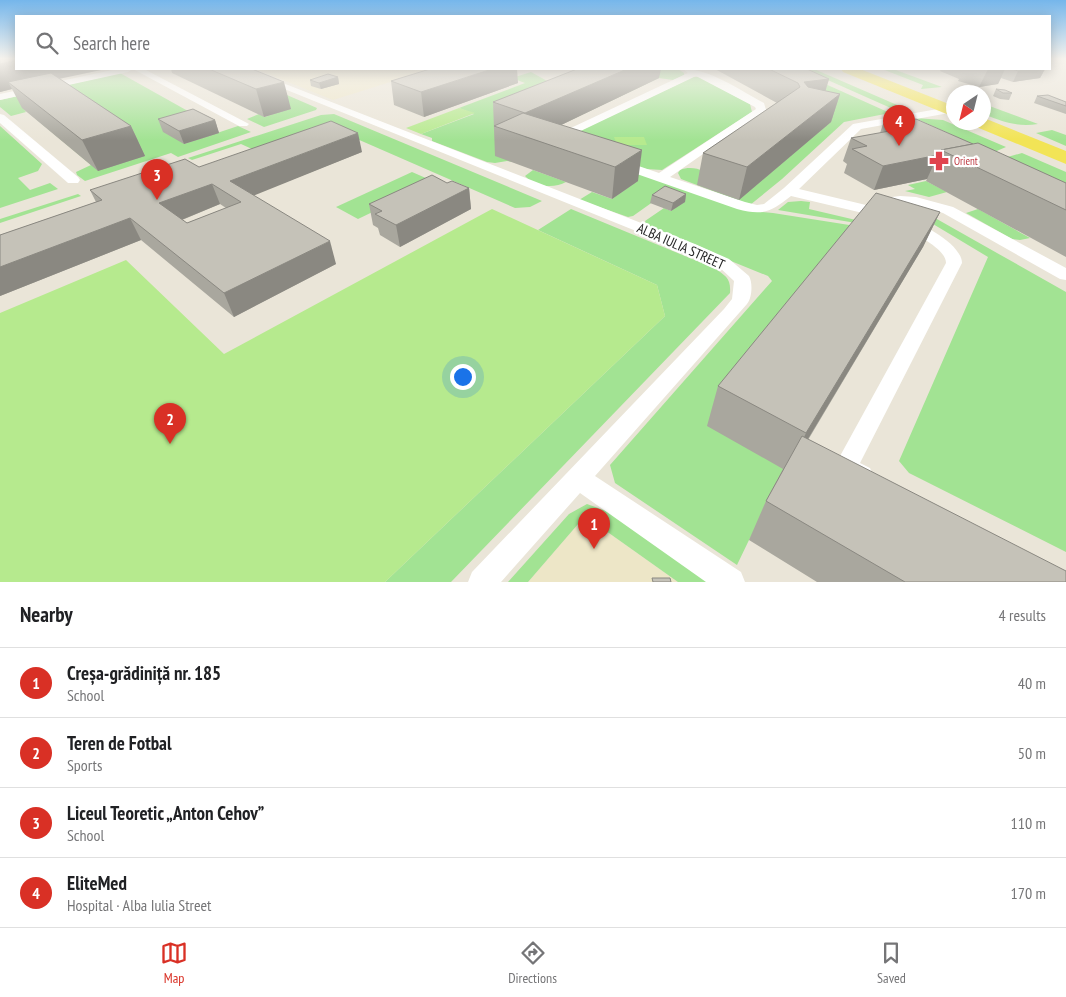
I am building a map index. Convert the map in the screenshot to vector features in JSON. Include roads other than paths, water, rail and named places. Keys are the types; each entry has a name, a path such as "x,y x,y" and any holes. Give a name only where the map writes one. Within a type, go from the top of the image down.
{"main road":[{"path":"890,86 946,109"},
{"path":"991,127 1066,158"}],"lane":[{"path":"0,97 50,86"},
{"path":"171,86 243,124"},
{"name":"ALBA IULIA STREET","path":"283,86 724,262 743,280 741,300 482,582"},
{"path":"570,146 559,140 562,136 661,86"},
{"path":"661,177 761,110 760,105 725,86"},
{"path":"609,159 757,209 768,208 789,192 857,126 946,112"},
{"path":"0,117 73,180"},
{"path":"789,192 867,210 905,223 944,246 954,258 952,268 846,467 880,485"},
{"path":"867,210 894,200 916,201 933,205 948,210 1066,274"},
{"path":"578,478 731,582"}],"place":[{"name":"EliteMed","path":"899,146"},
{"name":"Orient","path":"939,161"},
{"name":"Liceul Teoretic „Anton Cehov”","path":"157,200"},
{"name":"Teren de Fotbal","path":"170,444"},
{"name":"Creșa-grădiniță nr. 185","path":"594,549"}]}
